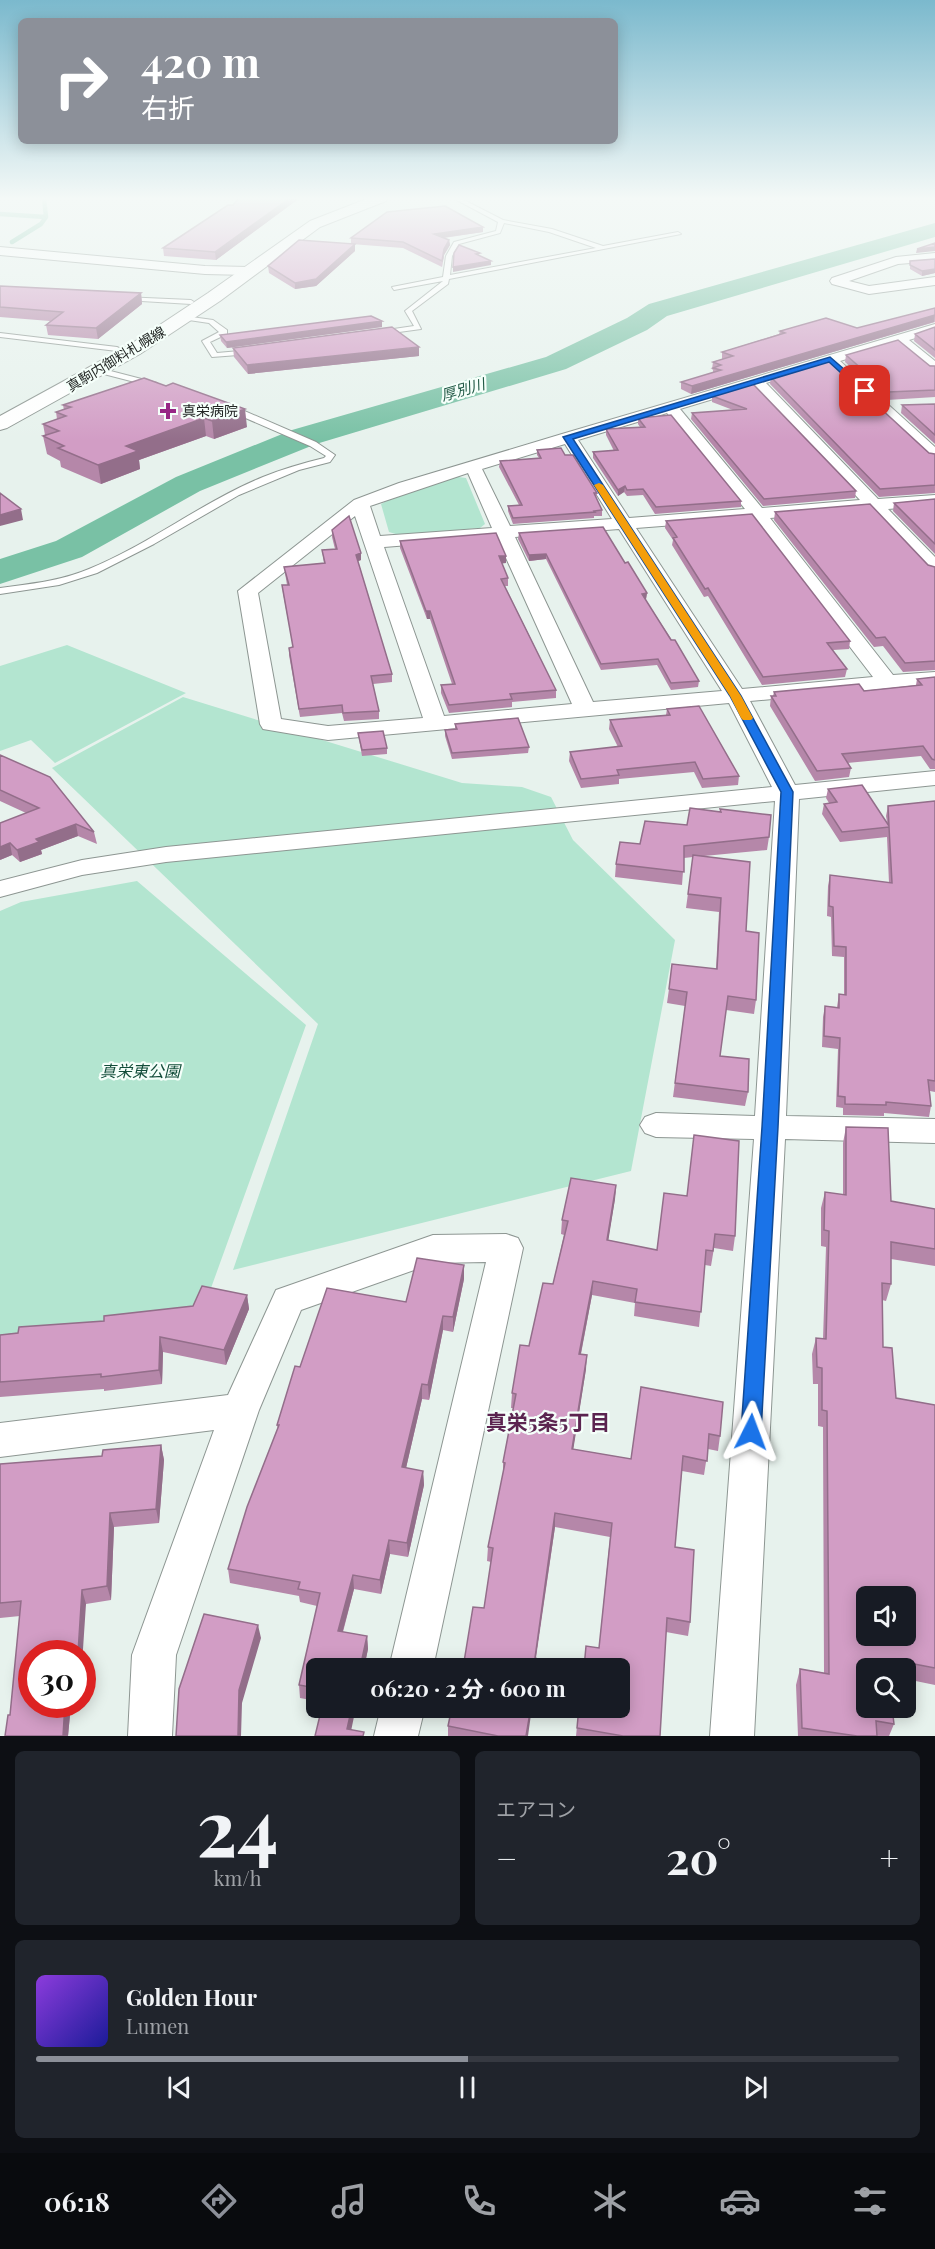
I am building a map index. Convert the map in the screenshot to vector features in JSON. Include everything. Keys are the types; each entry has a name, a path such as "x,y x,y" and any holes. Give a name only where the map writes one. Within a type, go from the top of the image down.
{"main road":[{"name":"真駒内御料札幌線","path":"0,412 117,349 191,302 222,279"},
{"name":"真駒内御料札幌線","path":"0,424 99,370 184,318 225,279"}],"street":[{"path":"843,279 837,281 869,290 935,281"},
{"path":"935,328 568,437 405,487 360,504 248,591 271,724 328,734 935,678"},
{"path":"899,339 935,368"},
{"path":"830,359 935,456"},
{"path":"756,382 935,568"},
{"path":"883,407 904,406"},
{"path":"671,408 757,513 888,683"},
{"path":"568,437 736,696 787,792 770,1127 732,1736"},
{"path":"473,467 501,532 586,710"},
{"path":"373,542 935,500"},
{"path":"360,504 436,724"},
{"path":"0,889 38,876 106,862 223,848 935,778"},
{"path":"656,1125 935,1131"},
{"path":"150,1736 154,1655 240,1410 288,1300 434,1249 506,1248 413,1658"},
{"path":"0,1440 240,1410"},
{"path":"396,1736 400,1718"}],"lane":[{"path":"393,288 441,279"},
{"path":"372,334 418,327 408,311 446,283 446,279"},
{"path":"112,297 191,302"},
{"path":"184,318 211,321 224,332 206,341 215,355 261,350"},
{"path":"0,335 117,349"},
{"path":"99,370 163,387"},
{"path":"0,591 64,582 95,570 263,480 304,464 327,460 331,455 281,429 216,402"}],"green space":[{"path":"451,476 466,478 485,524 480,528 399,535 389,532 381,504 409,489"},
{"path":"67,645 186,693 55,763 31,740 0,751 0,666"},
{"path":"183,697 462,783 522,787 551,797 573,840 675,940 631,1171 233,1270 318,1024 52,768"},
{"name":"真栄東公園","path":"137,881 306,1025 198,1324 0,1344 0,911 21,902"}],"building":[{"path":"289,279 316,279 295,283"},
{"path":"0,286 141,293 96,328 46,325 63,312 0,307"},
{"path":"935,308 935,315 692,386 681,382 721,370 713,368 721,365 713,362 733,356 722,352 785,333 780,331 826,318 857,328"},
{"path":"371,316 382,321 226,342 220,335"},
{"path":"392,327 419,347 247,365 233,348"},
{"path":"935,327 935,350 915,334"},
{"path":"898,340 930,366 935,366 935,390 888,392 846,355"},
{"path":"828,360 929,453 935,454 935,485 880,489 771,377"},
{"path":"144,378 166,386 173,383 245,409 212,421 204,418 126,446 138,451 98,465 58,448 64,446 43,436 59,431 43,424 66,416 56,412 71,407 63,405"},
{"path":"753,384 856,491 764,499 692,413 747,409 712,396"},
{"path":"935,404 935,435 902,405"},
{"path":"671,415 741,501 656,507 643,489 627,490 625,486 618,490 593,452 618,450 606,429 645,427 638,418"},
{"path":"561,448 565,455 573,455 597,493 594,493 602,510 513,518 508,506 522,505 500,461 541,458 537,450"},
{"path":"0,493 21,509 0,515"},
{"path":"935,499 935,544 894,503"},
{"path":"870,504 928,565 935,567 935,661 905,663 885,637 876,638 775,512"},
{"path":"752,514 850,641 827,643 847,669 763,677 708,588 705,589 673,538 677,537 666,521"},
{"path":"349,516 361,553 356,555 392,674 371,676 379,711 343,713 342,705 299,709 289,648 293,647 282,585 289,585 284,567 325,563 322,550 337,549 332,530"},
{"path":"603,527 625,563 628,562 647,593 642,594 671,640 675,640 699,681 671,683 658,659 601,664 546,554 529,555 519,533"},
{"path":"496,533 506,556 499,556 508,578 501,579 556,690 510,694 512,699 449,705 441,685 455,684 430,611 426,611 400,541"},
{"path":"935,677 935,760 923,746 842,754 851,768 817,771 771,696 776,696 774,692 859,684 864,691 922,685 917,679"},
{"path":"699,706 739,776 703,779 695,762 617,770 619,775 581,779 570,752 622,746 610,720 670,715 667,709"},
{"path":"518,718 529,747 452,753 445,730 457,729 455,724"},
{"path":"383,731 387,748 362,750 358,733"},
{"path":"0,755 50,777 94,832 76,824 36,839 39,842 17,850 10,843 0,847 0,823 39,808 0,790"},
{"path":"862,785 889,826 888,806 935,801 935,1081 928,1080 931,1106 886,1102 886,1105 845,1104 845,1097 838,1096 840,1038 824,1036 825,1006 839,1008 839,994 846,995 846,947 834,946 833,907 829,906 830,875 892,883 889,827 842,832 824,804 837,802 828,789"},
{"path":"690,808 771,815 769,837 684,846 684,872 616,864 620,842 640,844 645,821 687,825"},
{"path":"693,855 750,862 746,931 759,933 756,1000 728,996 720,1056 749,1059 748,1092 675,1083 687,992 669,989 672,964 717,969 721,898 688,894"},
{"path":"846,1127 888,1128 891,1201 935,1209 935,1249 891,1242 891,1284 882,1283 883,1347 892,1348 896,1398 935,1405 935,1668 916,1664 916,1658 856,1658 856,1718 893,1718 894,1724 876,1721 877,1736 857,1736 802,1728 800,1669 829,1674 827,1411 822,1410 822,1368 817,1367 816,1338 826,1339 829,1231 824,1230 825,1192 846,1195"},
{"path":"694,1135 739,1141 735,1236 715,1234 713,1251 706,1250 701,1312 635,1302 637,1289 593,1281 579,1354 587,1355 572,1449 631,1459 641,1387 723,1402 720,1436 709,1434 707,1461 683,1456 675,1547 694,1550 690,1622 667,1618 660,1736 623,1736 577,1728 578,1718 630,1718 630,1658 585,1658 586,1646 599,1648 612,1523 555,1513 535,1658 465,1658 473,1607 484,1608 493,1548 488,1547 516,1394 512,1393 520,1345 529,1346 543,1283 553,1284 568,1221 562,1220 571,1178 616,1185 607,1240 657,1250 664,1193 687,1196"},
{"path":"417,1258 464,1265 453,1317 443,1316 428,1385 422,1384 402,1467 423,1471 407,1543 389,1540 380,1580 353,1575 338,1631 367,1636 362,1658 306,1658 306,1686 299,1685 320,1593 298,1589 300,1582 228,1569 247,1507 279,1425 277,1425 295,1366 300,1367 327,1288 406,1302"},
{"path":"202,1286 247,1295 224,1350 160,1337 159,1370 101,1377 101,1374 0,1382 0,1335 18,1333 19,1327 104,1321 104,1316 193,1306"},
{"path":"161,1445 156,1509 110,1513 107,1586 82,1590 79,1640 18,1640 18,1718 64,1718 63,1736 5,1736 8,1715 10,1715 21,1601 0,1603 0,1464 102,1456 103,1450"},
{"path":"204,1614 258,1625 239,1690 238,1736 176,1736 179,1689"},
{"path":"319,1718 350,1718 347,1729 364,1732 363,1736 315,1736"},
{"path":"450,1718 529,1718 526,1736 498,1736 448,1726"}],"waterway":[{"name":"厚別川","path":"0,572 69,549 188,484 304,437 556,363 637,324 658,310 765,279"}],"slow traffic":[{"path":"599,485 736,696 747,718"}],"place":[{"name":"真栄病院","path":"168,411"}],"district":[{"name":"真栄5条5丁目","path":"548,1423"}],"route":[{"path":"751,1432 770,1127 787,792 736,696 568,437 830,359 865,391"}]}
